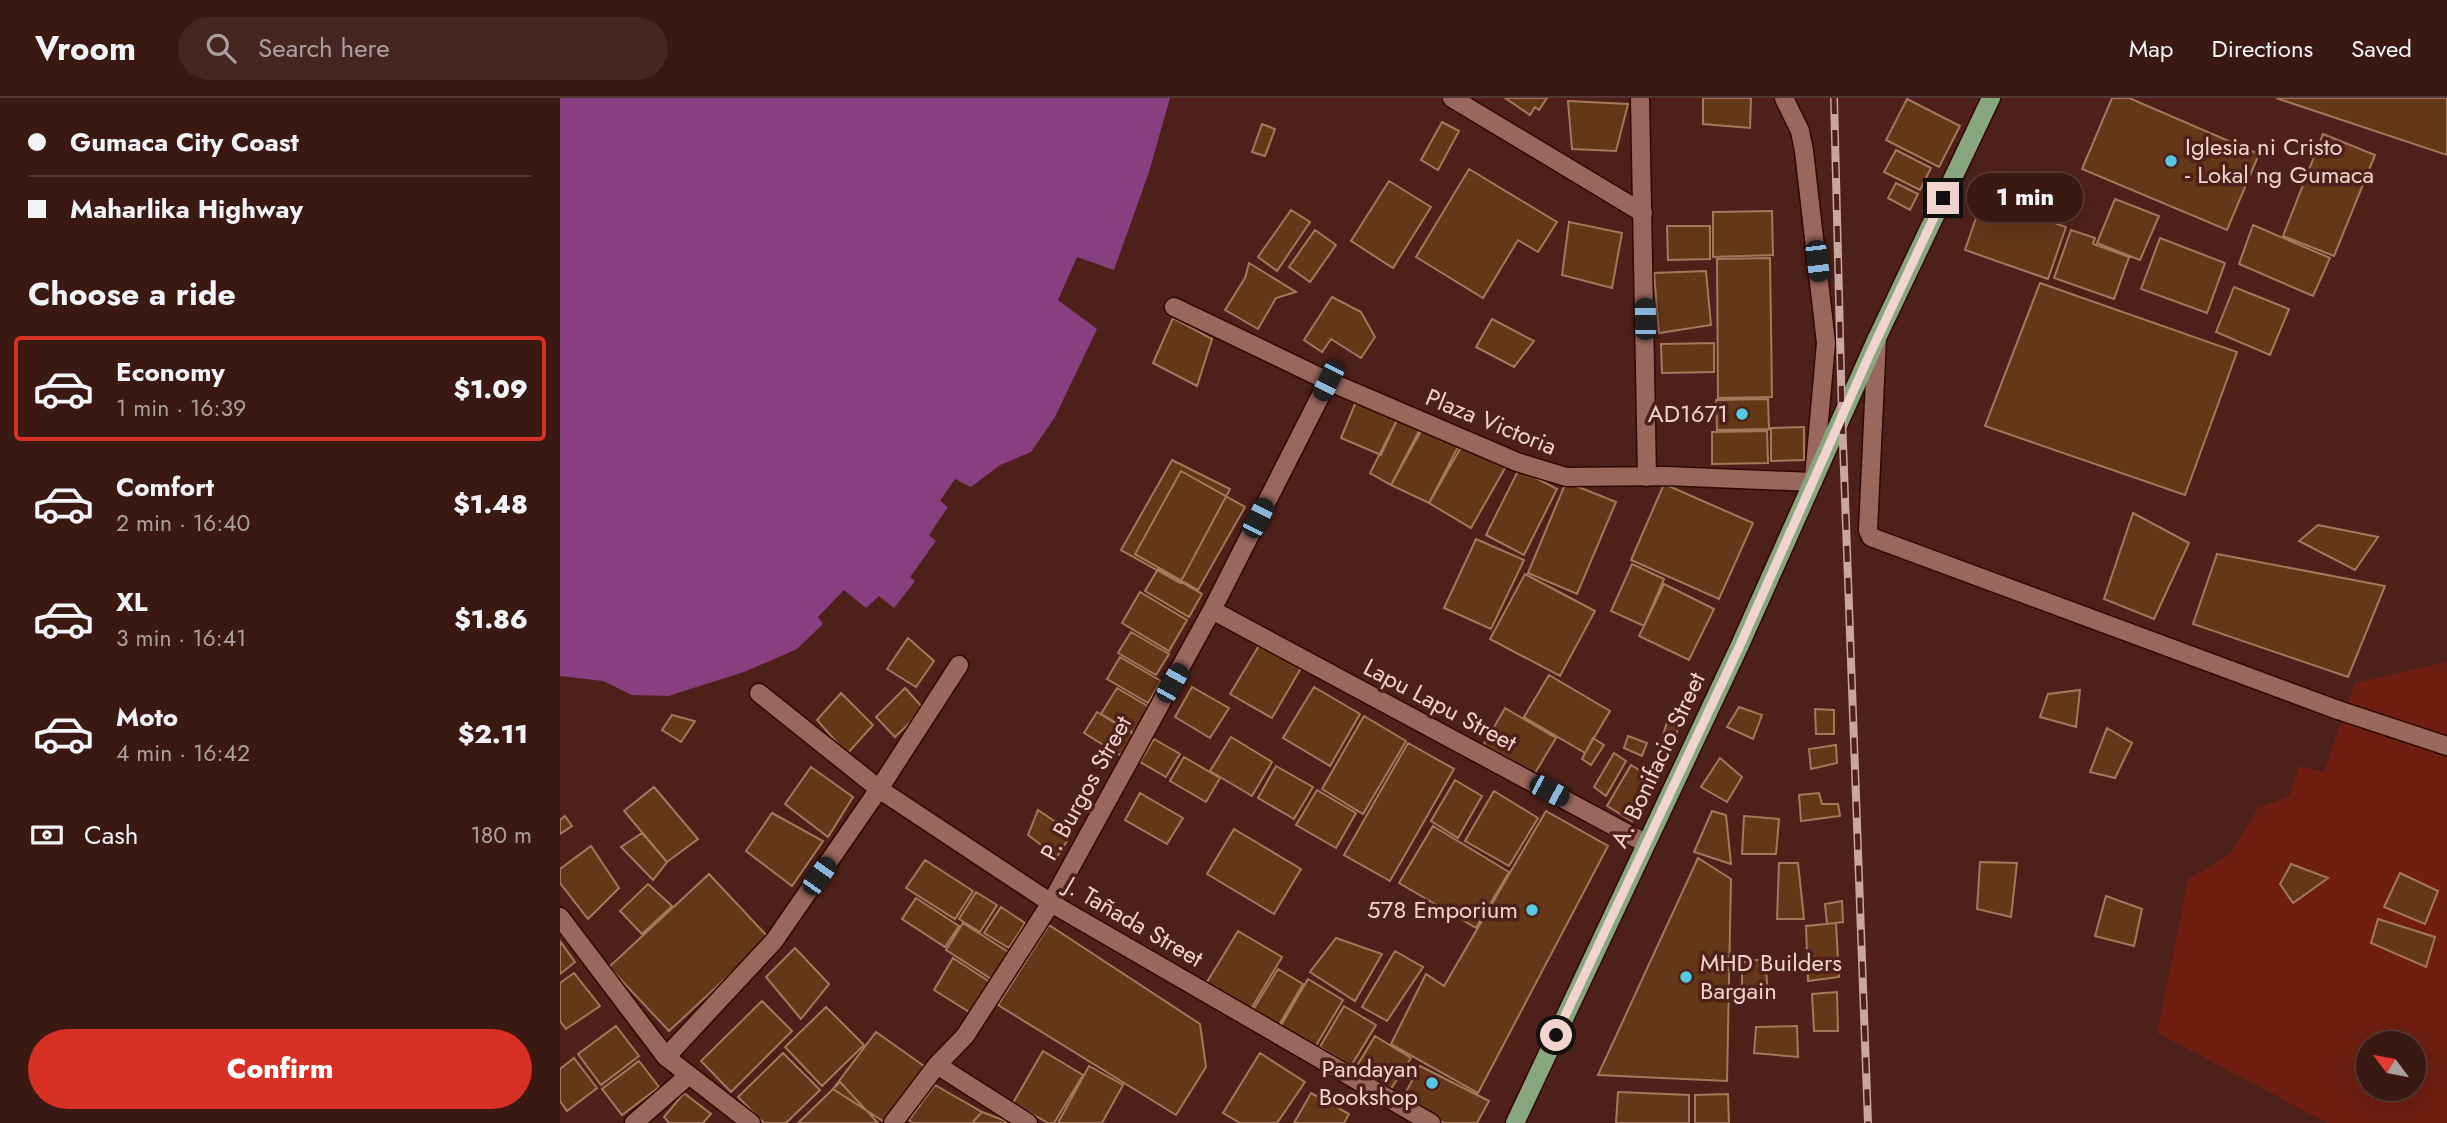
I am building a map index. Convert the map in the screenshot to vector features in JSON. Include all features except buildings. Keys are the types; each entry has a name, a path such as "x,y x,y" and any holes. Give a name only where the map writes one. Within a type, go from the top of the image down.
{"main road":[{"name":"A. Bonifacio Street","path":"1515,1123 1740,645 1877,338 1991,98"}],"street":[{"path":"1640,98 1647,477"},
{"path":"1784,98 1800,131 1804,151 1826,343 1813,482"},
{"path":"1464,101 1643,213"},
{"name":"Plaza Victoria","path":"1174,307 1328,381 1517,463 1566,477 1813,482"},
{"path":"1877,338 1868,530 1871,537 2338,710 2447,746"},
{"name":"P. Burgos Street","path":"893,1123 937,1065 965,1036 1051,903 1212,610 1328,381"},
{"name":"Lapu Lapu Street","path":"1212,610 1646,843"},
{"path":"666,1057 774,942 879,789 959,665"},
{"name":"J. Tañada Street","path":"759,693 879,789 1051,903 1431,1123"},
{"path":"560,917 666,1057 751,1123"},
{"path":"937,1065 1028,1123"},
{"path":"634,1123 688,1076"}],"shaded area":[{"path":"560,98 1170,98 1149,172 1114,270 1077,257 1058,300 1097,329 1055,417 1031,452 1000,465 971,487 955,479 940,501 948,507 929,535 936,541 910,577 915,581 894,608 879,596 866,608 844,590 818,617 823,624 797,649 744,672 668,696 632,695 603,681 560,676"},
{"path":"2447,662 2447,1123 2328,1123 2157,1033 2188,879 2230,854 2258,808 2289,796 2299,766 2324,772 2355,683"}],"railway":[{"path":"1834,98 1842,416 1868,1123"}],"place":[{"name":"Iglesia ni Cristo - Lokal ng Gumaca","path":"2171,161"},
{"name":"AD1671","path":"1742,414"},
{"name":"578 Emporium","path":"1532,910"},
{"name":"MHD Builders Bargain","path":"1686,977"},
{"name":"Pandayan Bookshop","path":"1432,1083"}],"route":[{"path":"1556,1035 1740,645 1868,358 1943,198"}]}
